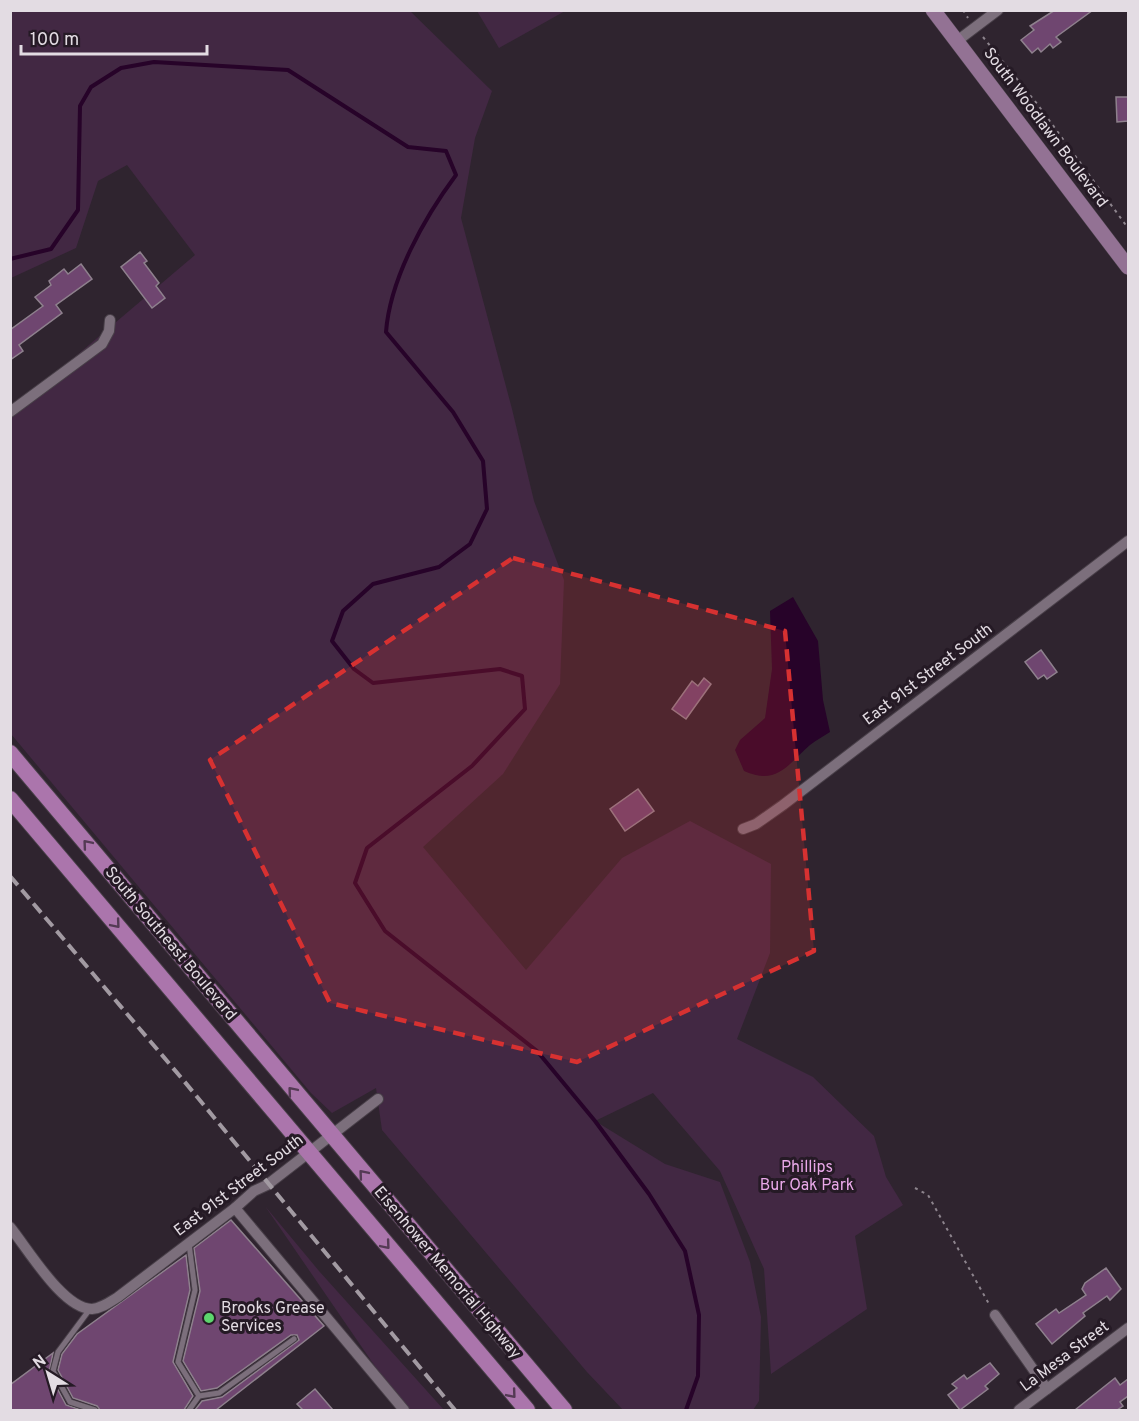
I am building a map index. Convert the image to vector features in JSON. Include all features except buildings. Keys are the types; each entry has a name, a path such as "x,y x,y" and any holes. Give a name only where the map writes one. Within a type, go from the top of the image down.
{"main road":[{"name":"South Southeast Boulevard","path":"10,753 330,1136"},
{"name":"South Southeast Boulevard","path":"10,799 308,1152"},
{"name":"Eisenhower Memorial Highway","path":"330,1136 564,1410"},
{"name":"Eisenhower Memorial Highway","path":"308,1152 527,1410"}],"street":[{"name":"South Woodlawn Boulevard","path":"933,10 1128,267"},
{"path":"957,41 998,10"},
{"path":"10,412 102,344 109,331 110,320"},
{"name":"East 91st Street South","path":"743,829 756,824 783,804 1128,541"},
{"name":"East 91st Street South","path":"90,1309 99,1308 118,1298 236,1208 254,1191 267,1185 378,1099"},
{"path":"236,1208 404,1410"},
{"path":"10,1227 65,1297 81,1307 90,1309"},
{"path":"995,1315 1047,1389"},
{"name":"La Mesa Street","path":"1019,1410 1128,1328"}],"lane":[{"path":"189,1244 195,1290 178,1362 199,1396"},
{"path":"90,1309 58,1352 53,1371 70,1402 95,1410"},
{"path":"189,1410 199,1396 219,1393 294,1339"}],"path":[{"path":"963,10 1038,105 1128,228"},
{"path":"915,1188 928,1195 995,1315"}],"highlighted area":[{"path":"513,558 785,631 814,951 577,1062 330,1003 210,760"}],"green space":[{"name":"Phillips Bur Oak Park","path":"11,11 410,11 492,91 475,138 461,218 534,501 564,580 560,684 503,774 423,847 526,970 622,858 690,821 771,864 770,953 737,1039 813,1077 874,1136 886,1177 903,1205 855,1236 867,1309 771,1374 764,1269 720,1171 653,1093 595,1121 665,1164 720,1182 750,1262 761,1317 759,1401 753,1410 623,1410 587,1372 382,1130 376,1088 332,1113 311,1093 11,734 10,412 195,255 127,165 98,181 76,248 11,278"},
{"path":"477,11 565,11 499,48"},
{"path":"265,1206 319,1271 444,1410 405,1410"}],"shaded area":[{"path":"793,597 818,641 823,700 830,732 810,745 781,771 773,775 755,775 744,771 735,750 740,740 765,718 772,669 770,611"}],"waterway":[{"path":"10,259 51,249 78,210 80,106 91,87 121,68 154,62 288,70 408,147 446,151 456,175 432,210 401,270 394,291 386,332 453,412 483,461 487,509 470,544 439,567 373,584 343,611 332,641 354,669 373,683 500,669 522,676 525,709 472,766 367,848 355,883 385,931 537,1051 595,1121 649,1194 685,1251 699,1315 698,1376 686,1410"}],"railway":[{"path":"10,876 184,1081 455,1410"}],"place":[{"name":"Brooks Grease Services","path":"209,1318"}]}
